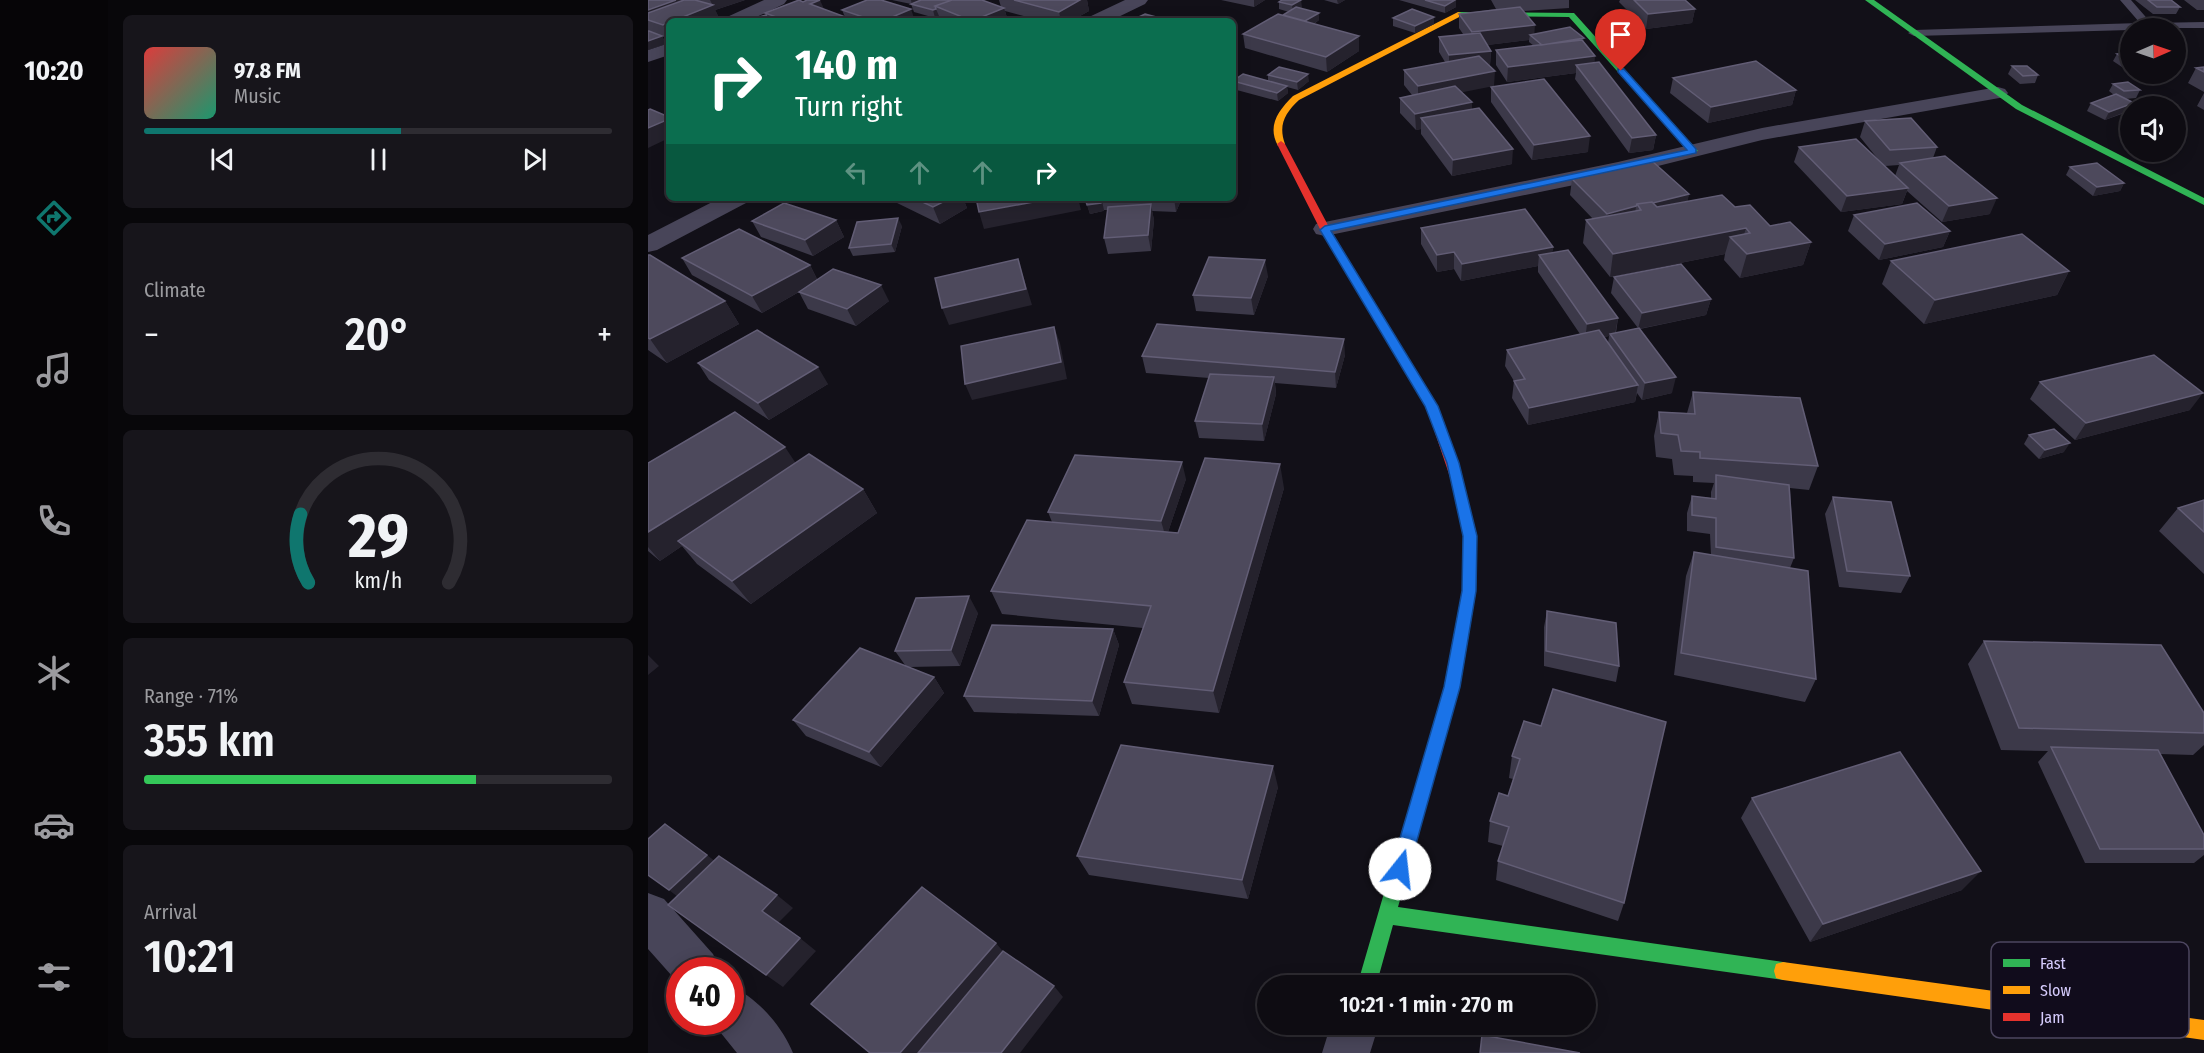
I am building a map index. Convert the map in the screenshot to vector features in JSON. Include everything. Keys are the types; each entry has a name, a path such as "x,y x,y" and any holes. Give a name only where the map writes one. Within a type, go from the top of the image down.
{"street":[{"path":"739,18 778,0"},
{"path":"1101,18 1139,0"},
{"path":"1869,0 2019,108 2204,202"},
{"path":"1369,975 1452,687 1469,591 1470,536 1453,463 1432,406 1325,230 1276,134 1278,120 1282,111 1296,98 1462,14 1571,15 1693,151"},
{"path":"648,56 666,50"},
{"path":"1325,230 1762,134 1998,93"},
{"path":"648,245 732,201"},
{"path":"648,915 685,957"},
{"path":"1387,915 1991,1000"},
{"path":"744,1025 769,1053"},
{"path":"2189,1028 2204,1030"},
{"path":"1346,1053 1351,1035"}],"lane":[{"path":"2125,0 2141,18"},
{"path":"2186,25 2204,25"},
{"path":"1914,33 2120,27"}],"building":[{"path":"648,0 676,0 648,10"},
{"path":"684,0 695,0 713,5 680,18 666,18 666,24 663,25 648,20 648,13"},
{"path":"799,0 803,2 820,0 810,4 848,18 779,18 765,13"},
{"path":"867,0 881,0 911,9 890,18 866,18 842,10"},
{"path":"921,0 952,0 935,6 936,9 933,10 911,4"},
{"path":"952,0 982,0 1004,8 979,18 965,18 935,6"},
{"path":"1014,0 1080,0 1059,12"},
{"path":"1301,0 1292,5 1279,2"},
{"path":"1425,0 1455,0 1445,6"},
{"path":"1634,0 1685,0 1695,9 1648,14"},
{"path":"2148,0 2171,0 2180,7 2157,7"},
{"path":"1296,7 1319,13 1305,21 1283,15"},
{"path":"1520,7 1535,25 1472,32 1459,14"},
{"path":"1412,9 1434,17 1415,26 1393,18"},
{"path":"1145,14 1160,18 1136,18"},
{"path":"1278,14 1359,36 1326,57 1243,34"},
{"path":"1570,27 1584,38 1542,45 1530,35"},
{"path":"649,31 662,36 648,41"},
{"path":"1480,33 1491,51 1449,55 1439,37"},
{"path":"1582,40 1595,56 1508,67 1496,50"},
{"path":"1479,56 1495,71 1418,86 1404,70"},
{"path":"1756,61 1796,90 1711,107 1673,78"},
{"path":"1599,62 1656,135 1632,138 1576,65"},
{"path":"2012,66 2027,66 2038,75 2023,76"},
{"path":"1279,67 1308,74 1297,82 1268,75"},
{"path":"1243,74 1287,86 1277,93 1236,82 1236,79"},
{"path":"1544,79 1590,136 1534,145 1491,87"},
{"path":"2113,84 2131,84 2140,90 2124,91"},
{"path":"1455,86 1472,102 1415,114 1400,98"},
{"path":"2116,94 2120,96 2120,108 2109,112 2091,103"},
{"path":"1479,108 1513,149 1453,160 1421,118"},
{"path":"648,110 666,116 666,120 648,128"},
{"path":"1911,118 1937,147 1890,150 1865,121"},
{"path":"1856,139 1908,188 1847,196 1799,147"},
{"path":"1945,156 1997,198 1949,206 1900,163"},
{"path":"1652,161 1689,194 1653,203 1637,204 1607,214 1572,179"},
{"path":"2097,163 2124,183 2097,187 2070,167"},
{"path":"1722,195 1735,207 1750,205 1770,226 1790,222 1811,242 1747,254 1730,237 1750,233 1746,228 1613,254 1586,220 1641,210 1637,204 1652,202 1657,207"},
{"path":"920,201 945,201 933,207"},
{"path":"977,201 1039,201 979,212"},
{"path":"1086,201 1102,201 1101,203 1087,205"},
{"path":"784,203 836,220 805,240 752,221"},
{"path":"1917,203 1950,231 1885,244 1854,215"},
{"path":"1151,204 1148,235 1104,238 1108,207"},
{"path":"1525,209 1553,247 1462,264 1454,252 1437,255 1421,228"},
{"path":"898,218 891,244 849,248 857,222"},
{"path":"739,229 810,265 752,296 682,258"},
{"path":"2022,234 2069,271 1935,300 1891,261"},
{"path":"1568,250 1618,318 1587,324 1539,255"},
{"path":"648,255 650,255 725,301 648,338"},
{"path":"1209,257 1265,260 1251,298 1193,295"},
{"path":"1018,259 1026,289 942,308 935,278"},
{"path":"1681,264 1711,299 1642,313 1614,277"},
{"path":"833,269 881,285 847,309 799,292"},
{"path":"1157,324 1344,339 1335,372 1142,356"},
{"path":"1054,327 1061,362 965,384 961,346"},
{"path":"1639,328 1676,377 1645,383 1610,334"},
{"path":"757,330 818,367 758,403 698,363"},
{"path":"1599,330 1638,385 1529,408 1514,381 1525,379 1507,350"},
{"path":"2154,355 2203,393 2086,423 2040,382"},
{"path":"1210,374 1274,377 1262,424 1195,421"},
{"path":"1693,392 1800,398 1818,466 1700,458 1700,452 1681,451 1678,435 1661,433 1659,412 1695,414"},
{"path":"735,412 785,447 648,532 648,463"},
{"path":"2054,429 2070,443 2045,450 2029,435"},
{"path":"809,454 863,489 732,581 678,541"},
{"path":"1075,455 1182,462 1161,521 1048,512"},
{"path":"1205,458 1280,464 1213,691 1124,682 1151,606 991,591 1027,520 1178,533"},
{"path":"1716,475 1789,485 1794,558 1716,547 1716,518 1692,515 1692,496 1716,499"},
{"path":"1833,497 1891,502 1910,576 1847,571"},
{"path":"2204,500 2204,532 2178,508"},
{"path":"1694,552 1808,571 1816,679 1681,653"},
{"path":"969,596 951,650 895,651 916,598"},
{"path":"1547,611 1616,623 1619,666 1546,651"},
{"path":"992,625 1113,629 1092,701 964,696"},
{"path":"1984,641 2161,645 2204,713 2204,733 2019,728"},
{"path":"860,648 934,677 869,752 793,720"},
{"path":"1553,689 1666,722 1624,903 1498,861 1509,827 1490,821 1499,793 1508,796 1520,759 1512,756 1524,721 1541,726"},
{"path":"1121,745 1273,766 1242,880 1077,856"},
{"path":"2051,747 2158,750 2204,835 2204,849 2100,849"},
{"path":"1900,752 1981,871 1823,924 1752,798"},
{"path":"665,824 707,855 669,890 648,875 648,839"},
{"path":"719,856 777,895 762,911 800,938 766,975 744,957 741,957 668,905"},
{"path":"922,887 996,943 900,1053 870,1053 811,1004"},
{"path":"1003,951 1054,986 1001,1053 918,1053"},
{"path":"1482,1035 1580,1053 1480,1053"}],"traffic: fast":[{"path":"1869,0 2019,107 2204,202"},
{"path":"1461,14 1571,15 1693,151"},
{"path":"1369,975 1452,687 1469,591 1470,536 1457,480"},
{"path":"1387,915 1783,971"}],"traffic: slow":[{"path":"1281,144 1277,131 1278,125 1286,108 1296,98 1461,14"},
{"path":"1783,971 1991,1000"},
{"path":"2189,1028 2204,1030"}],"traffic: jam":[{"path":"1281,144 1325,229 1432,406 1457,480"}],"route":[{"path":"1400,869 1452,687 1469,591 1470,536 1453,463 1432,406 1325,230 1618,169 1693,151 1621,71"}]}
